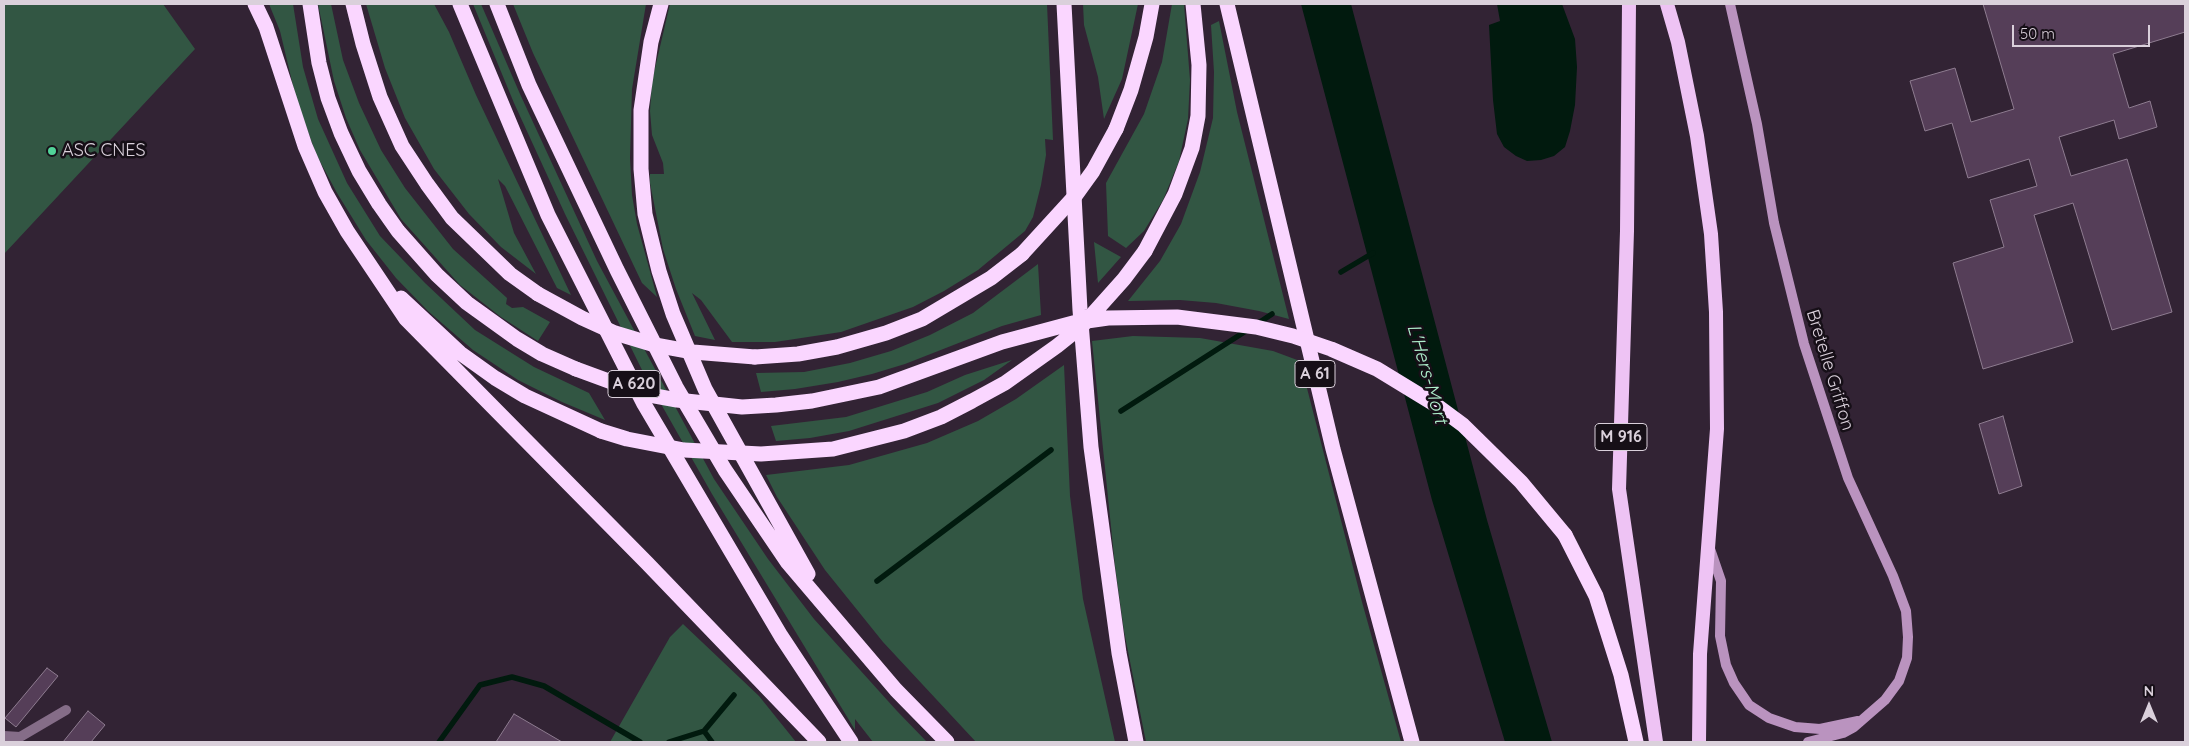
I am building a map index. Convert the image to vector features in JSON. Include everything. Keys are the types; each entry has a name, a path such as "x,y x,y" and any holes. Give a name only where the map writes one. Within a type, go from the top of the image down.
{"highway":[{"path":"255,4 266,27 305,146 325,192 406,320 640,556 819,742"},
{"path":"310,4 319,63 328,98 341,133 359,171 398,231 437,275 468,303 517,339 542,354 576,369 644,394 677,400 742,406 776,405 820,400 879,387 1002,342 1072,323 1108,318 1177,317 1256,327 1294,336 1331,349 1377,369 1430,401 1463,425 1522,482 1565,535 1596,596 1621,675 1636,742"},
{"path":"353,4 362,44 380,97 402,146 426,184 452,218 510,274 538,294 607,329 655,345 693,352 755,357 798,354 837,347 922,319 992,278 1022,254 1075,196 1093,171 1116,129 1131,90 1146,37 1152,4"},
{"name":"A 620","path":"460,4 548,215 644,404 781,636 852,742"},
{"name":"A 620","path":"497,4 533,94 617,270 676,387 725,470 788,563 896,690 947,742"},
{"path":"661,4 652,42 641,110 641,169 645,214 658,271 673,314 705,390 785,536 834,618"},
{"path":"1064,4 1080,310 1091,447 1120,653 1136,742"},
{"path":"380,278 420,318 460,353 495,378 525,396 601,431 627,439 684,450 761,454 833,449 904,431 941,417 972,401 1004,383 1049,352 1082,326 1124,279 1145,251 1186,168 1198,116 1199,65 1193,4"},
{"name":"A 61","path":"1226,4 1333,449 1412,742"},
{"name":"M 916","path":"1629,4 1629,138 1619,489 1656,742"},
{"path":"1667,4 1678,42 1698,136 1711,234 1716,312 1717,419 1700,654 1700,742"}],"main road":[{"name":"Bretelle Griffon","path":"1730,4 1757,124 1774,223 1804,344 1833,439 1848,478 1893,576 1906,611 1907,658 1898,681 1885,700 1862,721 1843,734 1808,742"},
{"path":"1708,543 1721,581 1720,636 1726,665 1734,683 1749,704 1769,718 1795,727 1820,729 1862,721"}],"street":[{"path":"4,736 20,736 66,710"}],"shaded area":[{"name":"ASC CNES","path":"4,4 163,4 195,49 4,254"},
{"path":"269,4 293,4 303,67 318,119 347,183 380,236 425,283 475,330 534,367 589,393 605,420 562,402 518,380 473,350 428,311 396,278 366,240 316,154 296,98 280,31"},
{"path":"318,4 331,4 343,60 359,103 381,150 405,188 453,249 507,298 506,304 512,308 523,307 550,322 538,341 501,317 460,285 401,219 360,150 346,118 334,81"},
{"path":"366,4 434,4 449,32 476,95 571,295 557,288 505,186 498,179 514,233 536,274 501,247 469,214 434,169 405,118 385,68"},
{"path":"473,4 481,4 597,261 714,479 768,559 814,619 927,742 873,742 855,719 855,730 712,494 644,374 565,214 514,103"},
{"path":"513,4 646,4 632,89 630,158 632,195 637,224 657,297 642,283 533,53"},
{"path":"670,4 1047,4 1053,140 1045,139 1046,155 1041,185 1033,217 1025,231 978,270 944,291 913,307 841,332 775,342 732,342 701,300 692,293 715,340 695,336 676,289 663,249 650,183 650,174 664,174 663,163 652,135 650,111 652,81"},
{"path":"1083,4 1138,4 1122,79 1104,119 1098,77 1084,25"},
{"path":"1172,4 1184,4 1190,80 1188,119 1179,161 1163,200 1144,231 1126,248 1108,236 1106,183 1144,114 1162,62"},
{"path":"1219,21 1237,112 1289,319 1216,303 1180,300 1128,301 1160,261 1181,224 1200,172 1213,118 1214,72 1211,25"},
{"path":"1094,242 1121,257 1098,283"},
{"path":"1038,264 1041,315 1002,326 905,364 872,374 795,389 761,392 756,373 804,372 850,363 891,351 930,335 973,313"},
{"path":"1133,336 1200,338 1273,351 1300,361 1362,602 1401,742 1146,742 1124,631 1115,566 1092,341"},
{"path":"1012,360 984,380 938,403 849,431 810,438 776,441 771,426 846,417 927,392 965,375"},
{"path":"1064,365 1070,496 1083,599 1115,742 976,742 883,642 825,570 777,497 766,475 849,465 927,443 978,421 1016,399"},
{"path":"683,624 759,696 796,742 610,742 670,637"}],"water":[{"name":"L'Hers-Mort","path":"1301,4 1351,4 1487,520 1552,742 1505,742 1432,500"},
{"path":"1497,4 1562,4 1575,39 1577,67 1575,105 1565,147 1554,156 1541,160 1527,161 1504,147 1497,134 1493,100 1489,25 1500,21"}],"building":[{"path":"1983,4 2185,4 2185,32 2113,54 2129,108 2150,101 2157,127 2119,139 2114,120 2059,137 2071,176 2127,159 2172,312 2112,330 2073,203 2034,215 2073,342 1983,369 1953,263 2004,247 1990,200 2037,186 2029,159 1968,178 1952,123 1925,131 1910,81 1955,68 1971,122 2014,109"},
{"path":"2003,416 2022,486 1999,494 1979,424"},
{"path":"47,668 58,676 16,727 5,718"},
{"path":"88,711 105,725 91,742 63,742"},
{"path":"514,714 562,742 496,742"}],"waterway":[{"path":"1341,272 1373,253"},
{"path":"1257,324 1272,314"},
{"path":"1121,411 1249,329"},
{"path":"877,581 1051,450"},
{"path":"439,742 480,685 512,677 544,686 640,742"},
{"path":"669,742 704,731 734,695"},
{"path":"704,731 712,742"}],"place":[{"name":"ASC CNES","path":"52,151"}]}
